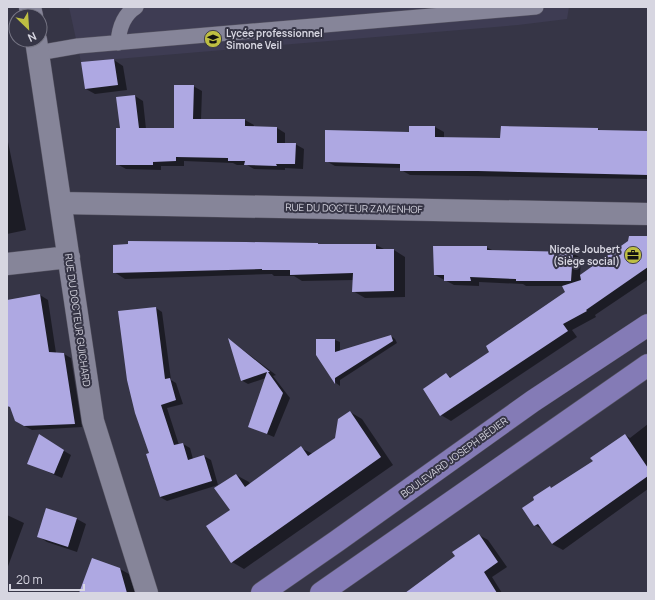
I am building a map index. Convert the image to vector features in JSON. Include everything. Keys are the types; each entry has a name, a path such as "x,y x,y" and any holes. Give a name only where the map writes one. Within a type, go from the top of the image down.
{"main road":[{"name":"BOULEVARD JOSEPH BÉDIER","path":"262,593 533,401 648,324"},
{"path":"322,593 648,365"}],"street":[{"name":"RUE DU DOCTEUR GUICHARD","path":"37,48 93,421 147,593"},
{"name":"RUE DU DOCTEUR ZAMENHOF","path":"61,203 648,214"},
{"path":"7,264 69,257"}],"lane":[{"path":"118,43 119,30 123,20 130,10 136,7"},
{"path":"48,47 118,43 416,12 536,7"}],"shaded area":[{"name":"Lycée professionnel Simone Veil","path":"69,7 569,7 567,19 518,25 81,62"}],"building":[{"path":"114,59 118,85 85,89 81,62"},
{"path":"174,85 194,85 193,119 245,119 245,126 277,127 277,143 296,143 295,164 276,164 277,166 244,165 245,161 228,161 228,158 176,157 176,161 153,162 153,165 116,165 116,128 120,128 116,97 135,95 139,128 174,128"},
{"path":"409,126 435,126 435,137 500,138 501,126 598,128 598,130 648,131 648,175 478,171 400,171 400,164 325,162 325,130 409,132"},
{"path":"629,236 648,236 648,267 586,310 587,311 563,324 568,331 440,416 423,389 446,373 450,378 489,352 486,346 565,292 562,286 581,280 580,275 628,241"},
{"path":"128,241 376,244 376,249 394,249 394,291 352,292 353,273 290,275 290,270 262,269 113,273 113,245 128,244"},
{"path":"433,246 487,246 487,250 573,252 571,281 516,281 516,279 470,277 471,281 444,281 444,275 434,275"},
{"path":"40,294 49,352 64,353 75,424 24,426 15,421 10,407 7,406 7,300"},
{"path":"156,307 165,379 170,378 176,400 161,405 174,445 183,443 188,460 204,455 212,481 160,497 146,454 149,453 135,413 127,380 118,311"},
{"path":"391,335 393,341 335,378 335,384 316,355 316,339 335,339 335,352"},
{"path":"228,338 270,372 268,372 283,393 267,434 248,427 267,372 241,381"},
{"path":"350,411 381,457 231,563 206,526 230,510 214,488 236,474 245,487 301,446 308,456 335,438 338,419"},
{"path":"39,434 64,450 54,474 27,464"},
{"path":"625,434 648,468 648,476 552,544 538,524 534,526 522,508 534,500 533,497 550,486 551,488 593,461 590,458"},
{"path":"46,508 77,518 68,547 37,537"},
{"path":"479,534 498,562 484,572 497,593 405,593 455,556 452,552"},
{"path":"92,558 120,568 127,593 79,593"}],"place":[{"name":"Lycée professionnel Simone Veil","path":"213,39"},
{"name":"Nicole Joubert (Siège social)","path":"633,255"}]}
